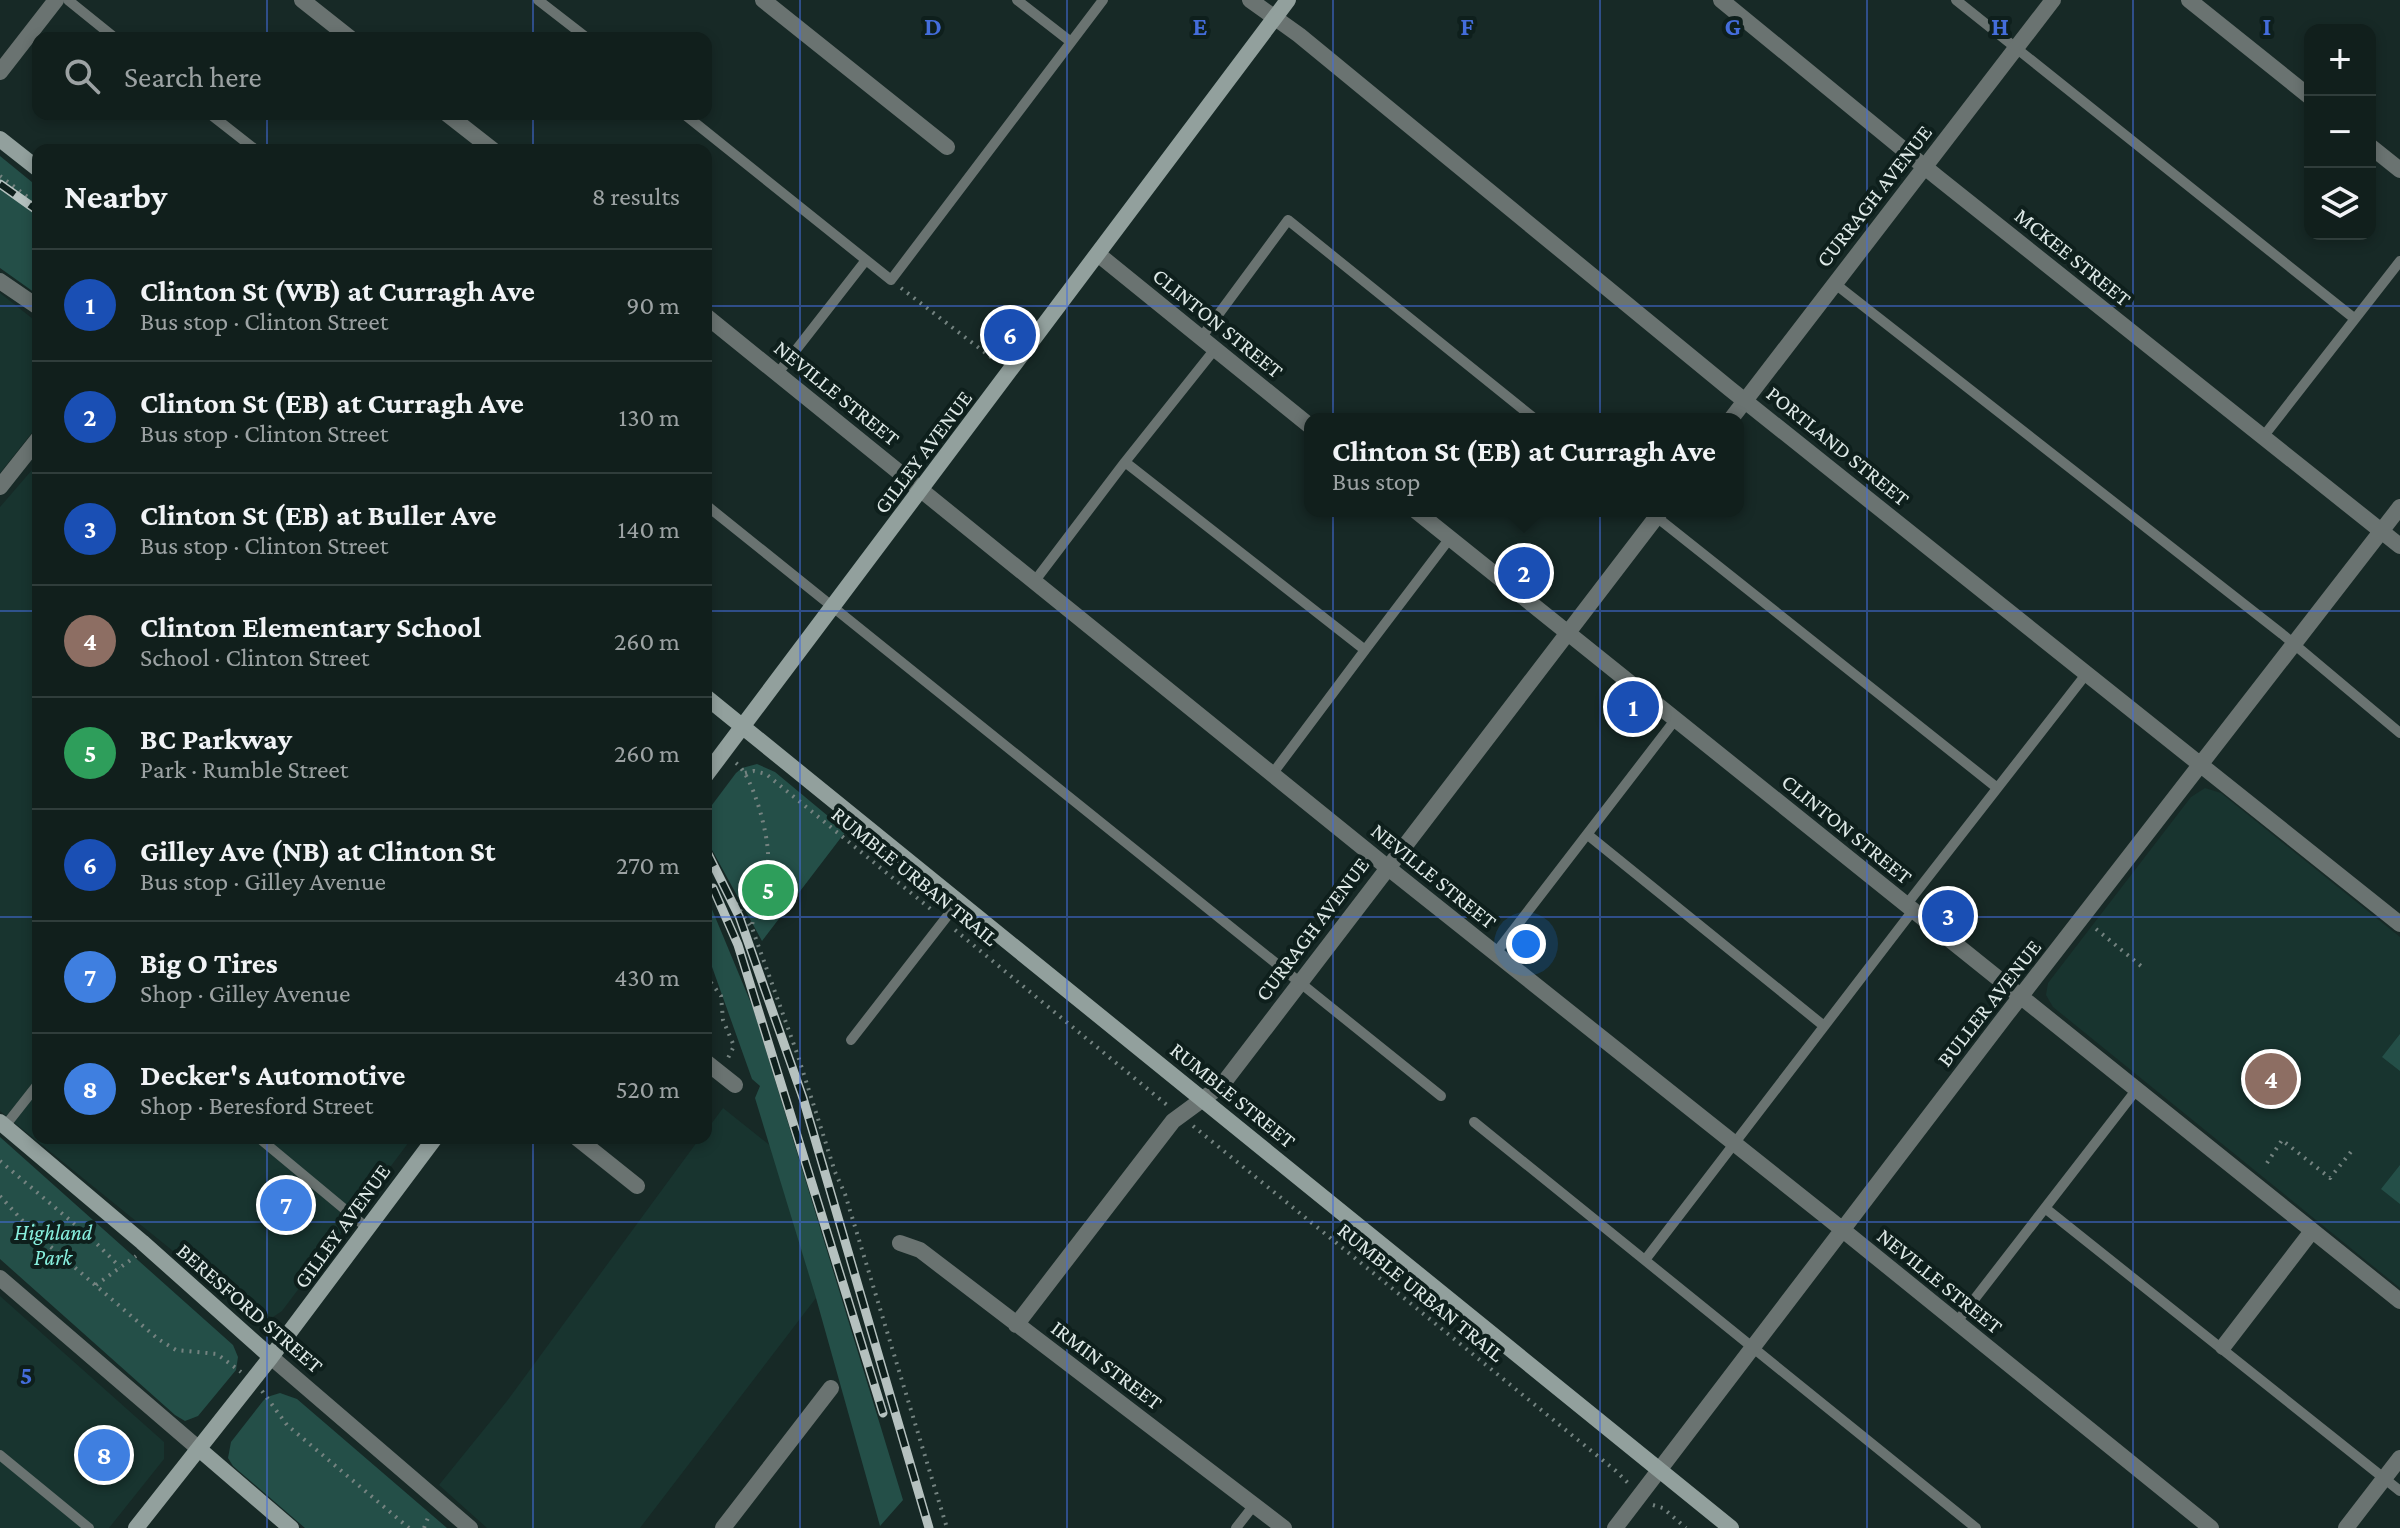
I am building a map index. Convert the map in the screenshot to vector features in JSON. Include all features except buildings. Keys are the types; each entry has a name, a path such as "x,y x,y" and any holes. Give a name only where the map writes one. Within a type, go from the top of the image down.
{"street":[{"path":"0,72 56,0"},
{"path":"302,0 342,32"},
{"path":"763,0 947,147"},
{"name":"PORTLAND STREET","path":"1250,0 2400,924"},
{"name":"GILLEY AVENUE","path":"712,767 1288,0"},
{"name":"MCKEE STREET","path":"1721,0 2400,546"},
{"name":"CURRAGH AVENUE","path":"1735,413 2053,0"},
{"path":"2189,0 2309,96"},
{"path":"455,120 485,144"},
{"path":"0,139 32,164"},
{"path":"2376,151 2400,170"},
{"name":"CLINTON STREET","path":"1099,255 1304,421"},
{"path":"0,281 32,303"},
{"name":"NEVILLE STREET","path":"712,321 2211,1528"},
{"path":"0,487 32,447"},
{"name":"BULLER AVENUE","path":"1615,1528 2400,507"},
{"name":"CLINTON STREET","path":"1424,517 2400,1301"},
{"name":"CURRAGH AVENUE","path":"1016,1325 1173,1121 1222,1085 1568,633 1652,517"},
{"name":"RUMBLE STREET","path":"712,702 1731,1528"},
{"path":"712,1068 735,1085"},
{"name":"BERESFORD STREET","path":"2,1124 470,1528"},
{"name":"GILLEY AVENUE","path":"136,1528 271,1357 430,1144"},
{"path":"584,1144 637,1186"},
{"path":"2223,1347 2312,1231"},
{"name":"IRMIN STREET","path":"900,1243 920,1250 1284,1528"},
{"path":"0,1278 291,1528"},
{"path":"723,1528 831,1388"},
{"path":"2346,1528 2400,1458"}],"lane":[{"path":"68,0 108,32"},
{"path":"538,0 579,32"},
{"path":"1017,0 1071,42"},
{"path":"691,120 891,280 1103,0"},
{"path":"1956,0 2355,319"},
{"path":"218,120 248,144"},
{"path":"1201,338 1288,220 1528,413"},
{"path":"778,373 866,260"},
{"path":"2263,437 2400,261"},
{"path":"1834,283 2294,645 2400,733"},
{"path":"1034,582 1215,349"},
{"path":"1125,462 1365,650"},
{"path":"712,510 1441,1096"},
{"path":"1660,517 1996,787"},
{"path":"1273,773 1450,538"},
{"path":"1645,1260 1824,1026 1996,787 2087,673"},
{"path":"1495,954 1675,720"},
{"path":"1588,835 1824,1026"},
{"path":"851,1040 959,901"},
{"path":"1956,1323 2137,1089"},
{"path":"2,1124 32,1091"},
{"path":"1474,1122 1976,1528"},
{"path":"266,1144 366,1227"},
{"path":"2045,1208 2400,1491"},
{"path":"0,1456 89,1528"},
{"path":"1236,1528 1254,1505"}],"path":[{"path":"0,176 32,200"},
{"path":"891,280 1010,372"},
{"name":"RUMBLE URBAN TRAIL","path":"752,928 752,912 769,857 757,801 744,770 766,774 1171,1108"},
{"path":"712,865 752,928 798,1056 845,1194 947,1528"},
{"path":"2094,927 2141,966"},
{"path":"712,984 721,996 723,1020 734,1046 712,1068"},
{"name":"RUMBLE URBAN TRAIL","path":"1189,1123 1632,1487"},
{"path":"2267,1163 2282,1140 2330,1178 2354,1148"},
{"path":"0,1161 91,1238 120,1267"},
{"path":"0,1196 30,1229 158,1339 176,1350 217,1354 238,1368"},
{"path":"96,1285 148,1247"},
{"path":"267,1397 287,1425 409,1528"},
{"path":"1651,1503 1663,1508 1686,1528"}],"shaded area":[{"path":"0,293 32,318 32,433 0,473"},
{"path":"32,470 32,1137 0,1111 0,507"},
{"path":"2205,788 2221,793 2400,937 2400,1288 2053,1007 2046,995 2048,983 2191,797"},
{"path":"723,1108 772,1147 816,1298 640,1528 487,1528 439,1485 507,1401 696,1144 712,1144 712,1123"},
{"path":"41,1144 407,1144 282,1311 273,1317 252,1313"},
{"path":"0,1296 164,1442 164,1459 109,1528 0,1528"}],"green space":[{"path":"0,156 32,182 32,291 0,268"},
{"path":"757,764 775,772 846,831 762,941 712,850 712,805 742,768"},
{"path":"712,909 753,1008 903,1500 880,1526 816,1298 755,1098 760,1086 752,1079 712,967"},
{"path":"2400,1034 2400,1071 2382,1057"},
{"name":"Highland Park","path":"0,1137 233,1345 238,1357 236,1370 198,1416 185,1421 175,1415 0,1259"},
{"path":"2400,1165 2400,1204 2381,1189"},
{"path":"280,1393 297,1399 447,1528 305,1528 233,1466 228,1458 231,1442 263,1401"}],"railway":[{"path":"0,184 32,207"},
{"path":"712,862 739,916 803,1098 929,1528"},
{"path":"713,888 738,945 883,1413"}],"place":[{"name":"Gilley Ave (NB) at Clinton St","path":"1010,335"},
{"name":"Clinton St (EB) at Curragh Ave","path":"1524,573"},
{"name":"Clinton St (WB) at Curragh Ave","path":"1633,707"},
{"name":"BC Parkway","path":"768,890"},
{"name":"Clinton St (EB) at Buller Ave","path":"1948,916"},
{"name":"Clinton Elementary School","path":"2271,1079"},
{"name":"Big O Tires","path":"286,1205"},
{"name":"Decker's Automotive","path":"104,1455"}]}
